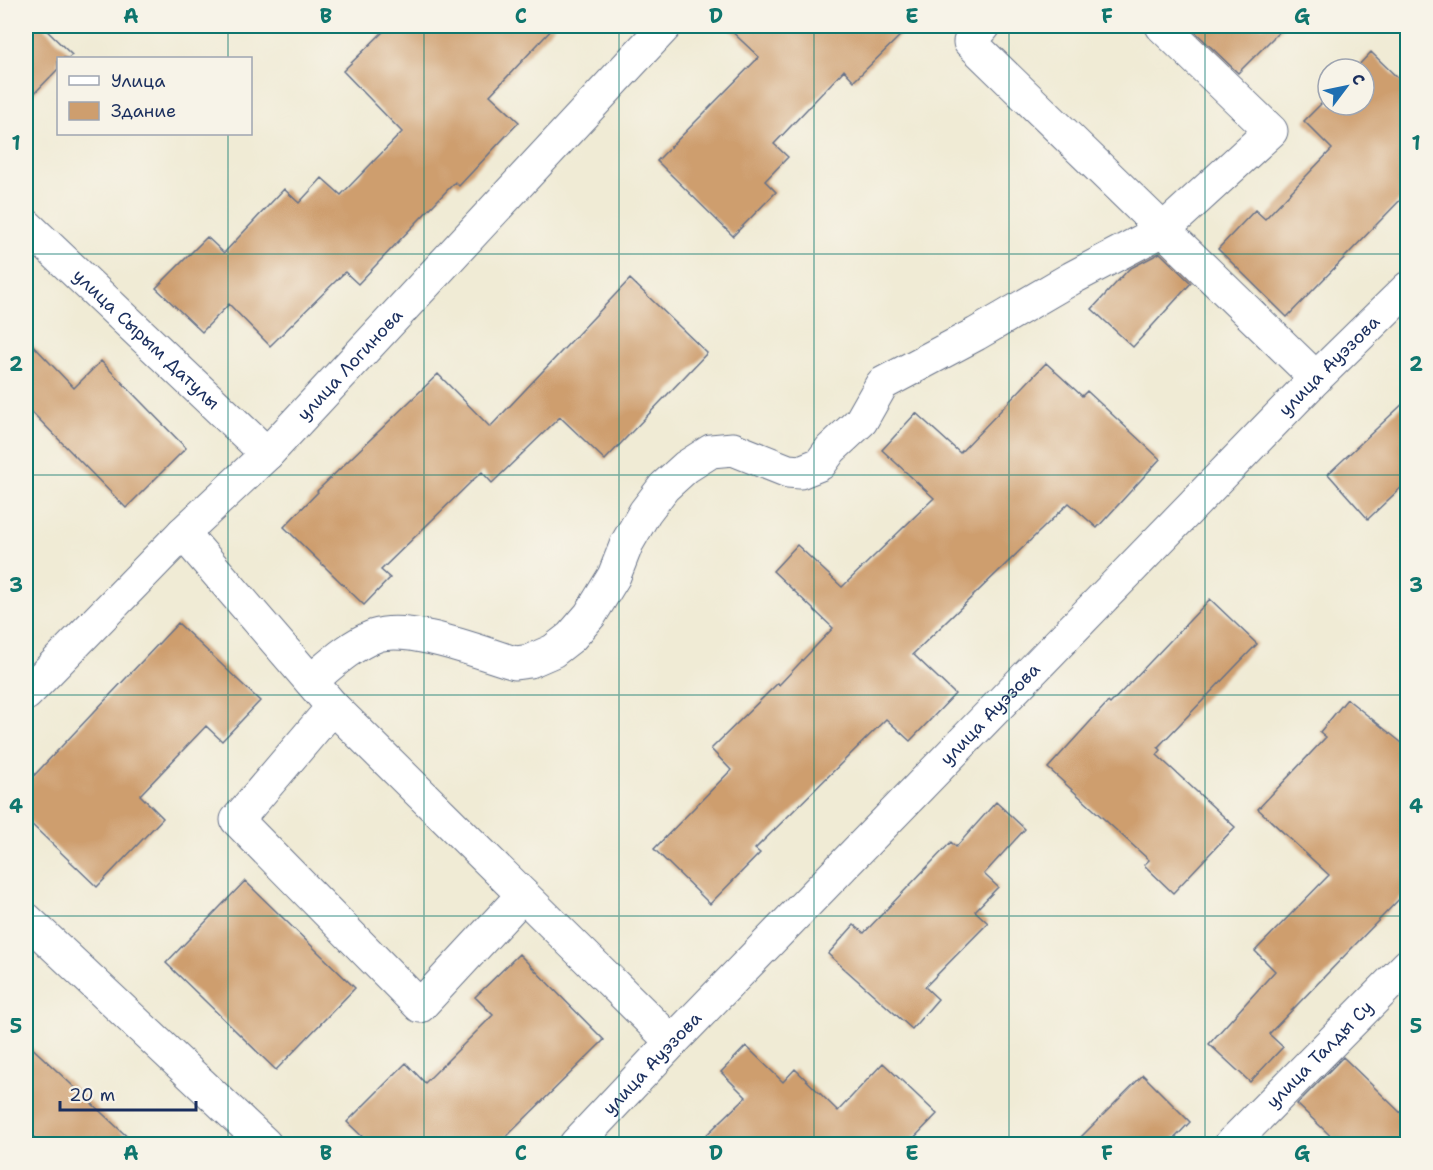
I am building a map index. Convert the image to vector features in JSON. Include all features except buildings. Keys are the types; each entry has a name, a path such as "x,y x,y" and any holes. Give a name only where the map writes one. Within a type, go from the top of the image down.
{"street":[{"name":"улица Логинова","path":"26,694 183,533 267,454 665,26"},
{"path":"984,26 970,42 1316,378"},
{"path":"311,681 339,657 357,646 376,636 395,633 417,635 515,663 530,662 553,651 571,638 590,615 614,576 627,543 645,512 664,487 686,467 711,451 733,448 788,471 810,470 820,464 831,449 861,421 882,384 1163,230 1271,131 1162,26"},
{"name":"улица Сырым Датулы","path":"26,225 267,454"},
{"name":"улица Ауэзова","path":"576,1144 672,1042 1316,378 1407,288"},
{"path":"183,533 333,707 672,1042"},
{"path":"333,707 237,820 420,1006 523,895"},
{"path":"26,919 265,1144"},
{"name":"улица Талды Су","path":"1231,1144 1407,965"}]}
